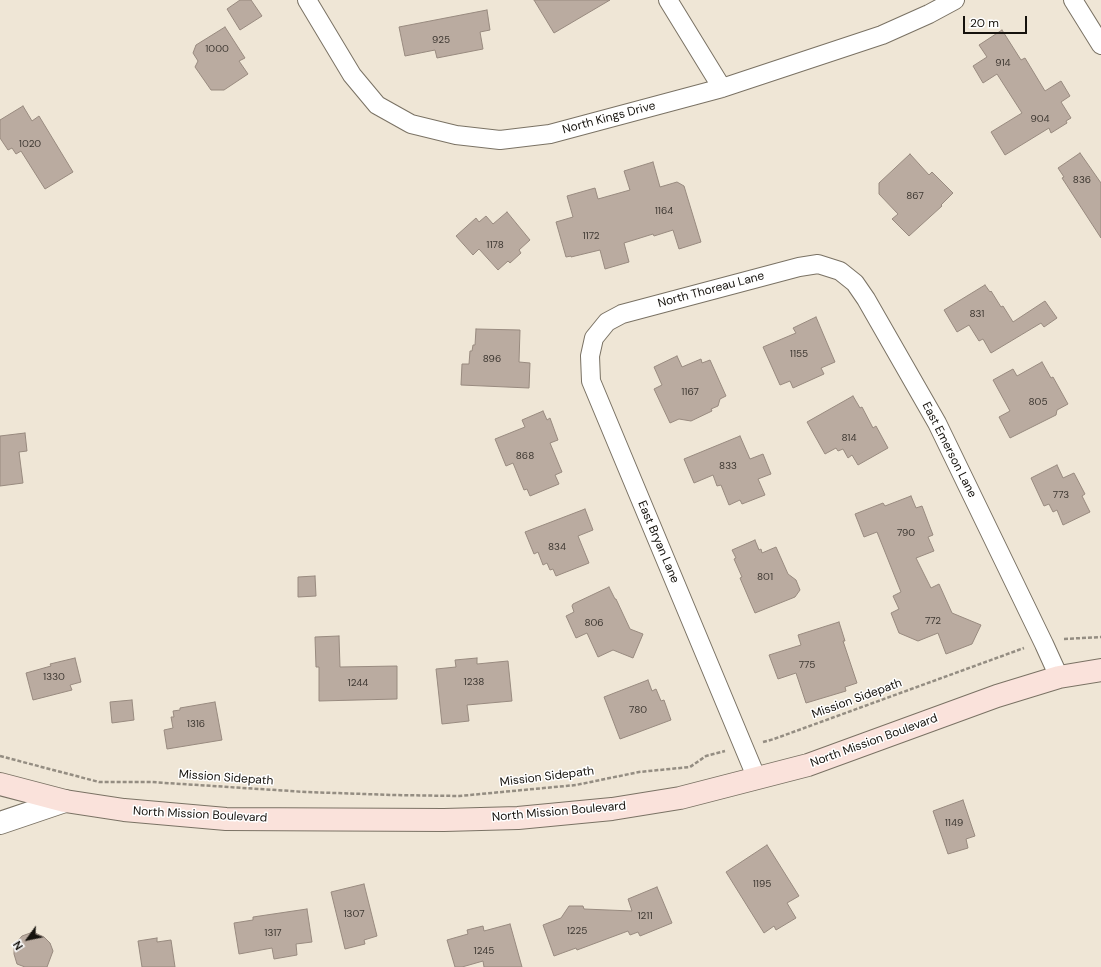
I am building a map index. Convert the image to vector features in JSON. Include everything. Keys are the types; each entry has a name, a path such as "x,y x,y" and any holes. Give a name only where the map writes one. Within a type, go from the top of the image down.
{"main road":[{"name":"North Mission Boulevard","path":"0,784 65,801 124,810 226,819 444,820 518,818 612,809 680,798 808,765 997,696 1059,677 1101,670"}],"street":[{"name":"North Kings Drive","path":"307,0 352,75 377,105 411,124 456,135 500,140 550,134 722,88 882,35 929,14 955,0"},
{"path":"668,0 722,88"},
{"path":"1073,0 1101,45"},
{"name":"East Emerson Lane","path":"799,267 818,264 840,271 855,283 866,299 936,423 1059,677"},
{"name":"North Thoreau Lane","path":"622,314 799,267"},
{"name":"East Bryan Lane","path":"622,314 607,322 594,338 590,356 591,381 757,779"},
{"path":"0,823 65,801"}],"path":[{"name":"Mission Sidepath","path":"0,756 99,782 151,782 306,792 459,796 576,785 639,772 690,767 706,756 774,739 1021,648 1063,639 1101,637"}],"building":[{"path":"240,0 251,0 262,16 240,30 227,9"},
{"path":"534,0 610,0 554,33"},
{"path":"487,10 490,30 480,32 483,49 437,58 435,50 405,56 399,27"},
{"path":"225,27 245,58 239,61 248,74 224,90 211,90 195,67 198,61 193,53 196,45"},
{"path":"1002,30 1021,60 1025,58 1045,91 1061,81 1070,96 1061,102 1071,118 1066,121 1067,123 1051,133 1049,128 1005,155 991,132 1022,113 997,74 983,83 973,66 987,57 979,45"},
{"path":"23,106 32,121 39,116 73,172 45,189 21,151 16,154 12,148 8,150 0,138 0,120"},
{"path":"1080,153 1101,183 1101,238 1062,178 1064,177 1058,168"},
{"path":"910,154 929,175 932,172 953,193 941,205 942,206 909,236 892,219 898,214 879,194 879,183"},
{"path":"653,162 660,187 677,182 684,186 701,242 679,249 673,230 654,236 653,234 624,243 629,262 605,269 600,250 566,257 556,222 573,217 567,196 595,188 598,199 630,190 624,171"},
{"path":"507,212 530,240 519,250 521,253 510,263 508,261 498,270 479,249 473,255 456,236 476,218 479,222 486,216 493,224"},
{"path":"985,285 990,292 991,291 1001,307 1003,306 1013,322 1045,301 1057,318 1044,327 1041,323 991,353 983,339 979,341 969,325 957,332 944,310"},
{"path":"816,317 835,362 821,368 824,374 793,388 790,381 780,385 763,347 796,333 793,328"},
{"path":"476,329 520,330 519,362 530,363 529,388 461,385 462,364 469,364 470,351 472,351 473,345 475,345"},
{"path":"677,356 682,367 701,359 702,363 710,360 726,396 720,399 718,406 711,409 712,411 691,421 679,419 670,423 654,389 662,385 654,367"},
{"path":"1042,362 1051,378 1053,377 1068,404 1057,410 1056,415 1010,438 999,417 1010,411 993,380 1013,369 1017,376"},
{"path":"853,396 860,408 862,407 873,428 876,426 888,448 858,465 852,455 848,458 843,449 838,451 836,448 825,454 807,422"},
{"path":"543,411 547,420 550,418 558,440 550,443 562,472 555,475 559,484 530,496 527,489 524,490 513,463 506,466 495,439 525,427 522,420"},
{"path":"25,433 27,451 19,452 23,483 0,486 0,436"},
{"path":"740,436 750,459 763,454 771,474 758,479 765,495 742,504 740,500 729,505 721,485 717,486 713,475 694,483 684,459"},
{"path":"1057,465 1063,478 1074,473 1085,494 1082,496 1090,512 1063,525 1057,510 1053,512 1049,504 1044,506 1031,478"},
{"path":"911,496 916,508 922,506 933,535 928,537 934,551 916,558 931,588 939,584 952,613 981,625 972,644 946,654 938,633 918,641 899,633 891,613 899,609 893,596 901,592 877,532 864,537 855,514 883,503 885,506"},
{"path":"585,509 593,530 578,536 589,563 556,576 553,569 550,570 547,563 543,565 538,552 534,554 525,532"},
{"path":"755,540 759,550 761,549 762,553 776,547 788,574 796,580 800,590 795,597 755,613 740,578 742,577 734,559 736,558 732,550"},
{"path":"315,576 316,596 298,597 298,577"},
{"path":"609,587 630,629 643,634 633,658 613,650 598,657 587,633 576,638 566,616 574,612 572,606 573,604"},
{"path":"839,622 845,641 843,641 857,683 845,687 846,691 806,703 796,673 778,679 769,655 801,645 798,635"},
{"path":"339,636 340,667 397,666 397,699 319,701 319,667 316,667 315,637"},
{"path":"75,658 81,682 70,685 72,690 33,700 26,673 51,666 50,664"},
{"path":"477,658 477,664 508,661 512,701 467,705 469,721 442,724 436,669 456,667 455,660"},
{"path":"648,680 652,691 656,689 661,701 664,700 671,720 620,739 604,697"},
{"path":"132,700 134,720 112,723 110,702"},
{"path":"215,702 222,740 167,749 164,730 173,728 171,717 174,717 173,711 180,710 180,708"},
{"path":"963,800 975,836 966,839 968,848 948,854 933,811"},
{"path":"767,845 799,896 787,903 796,918 776,930 774,926 764,933 726,872"},
{"path":"364,884 377,936 364,940 365,944 345,949 331,892"},
{"path":"657,887 672,923 640,936 638,932 630,935 628,931 577,950 576,948 554,956 543,925 561,918 569,906 583,906 584,909 632,911 628,899"},
{"path":"307,909 312,942 296,944 297,955 274,959 272,948 239,954 234,923 253,920 253,917"},
{"path":"510,924 522,967 484,967 483,961 462,967 455,967 447,940 468,934 467,930 483,926 484,931"},
{"path":"33,932 44,937 50,943 53,951 47,967 25,967 17,964 14,954 14,945 22,936"},
{"path":"157,938 157,942 171,940 175,967 142,967 138,941"}]}
